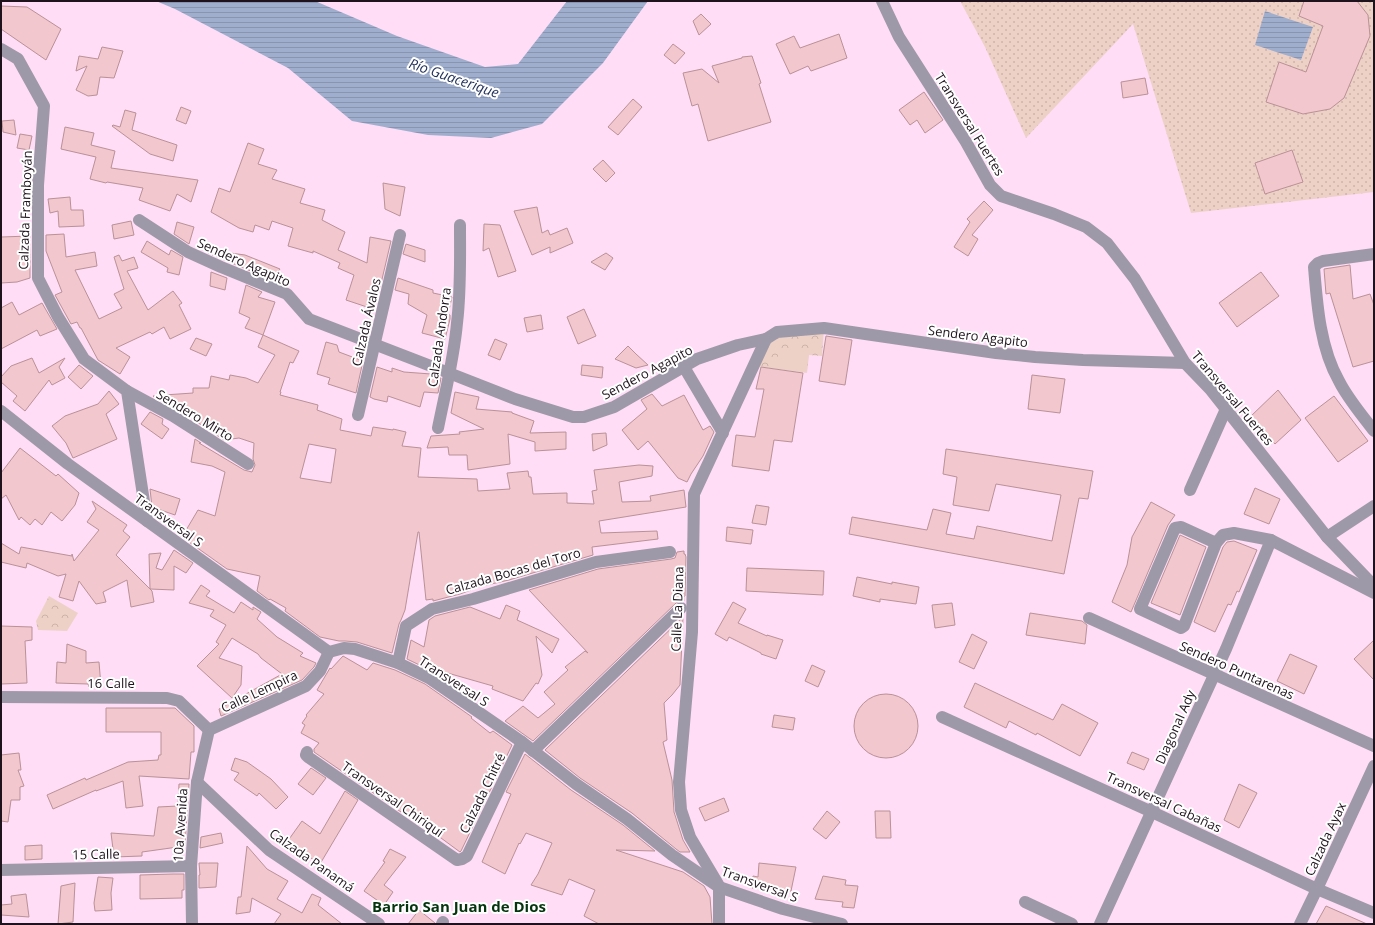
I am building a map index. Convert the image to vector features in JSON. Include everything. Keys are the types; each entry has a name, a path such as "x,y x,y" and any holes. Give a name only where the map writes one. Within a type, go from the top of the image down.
{"street":[{"name":"Transversal Fuertes","path":"882,1 899,37 966,142 990,185 1001,196 1054,214 1086,227 1107,243 1135,279 1185,363 1210,389 1327,537 1374,586"},
{"name":"Calzada Framboyán","path":"1,49 18,58 44,106 38,185 38,278 58,318 84,359 127,391"},
{"name":"Sendero Agapito","path":"139,220 188,252 287,294 309,320 515,399 573,417 584,417 614,408 697,359 738,345 766,339 778,332 824,328 900,340 1019,355 1083,360 1185,363"},
{"name":"Calzada Andorra","path":"438,428 457,324 460,285 460,225"},
{"name":"Calzada Ávalos","path":"358,415 400,235"},
{"path":"1374,254 1323,261 1318,263 1314,268 1318,309 1328,355 1338,381 1374,431"},
{"name":"Calle La Diana","path":"720,887 690,837 681,810 680,782 692,632 694,494 766,339"},
{"path":"684,367 723,433"},
{"name":"Sendero Mirto","path":"127,391 173,416 248,464"},
{"path":"127,391 147,521"},
{"path":"1190,490 1226,409"},
{"name":"Transversal S","path":"1,411 68,464 329,652 344,648 354,649 398,663 429,678 522,742 576,784 627,819 672,855 720,887 783,909 842,924"},
{"path":"1327,537 1374,506"},
{"path":"1216,543 1181,527 1175,528 1140,609 1181,628 1183,627 1216,543 1223,535 1234,533 1271,540 1374,593"},
{"name":"Diagonal Ady","path":"1100,924 1226,649 1271,540"},
{"name":"Calzada Bocas del Toro","path":"398,663 406,626 432,609 473,599 596,562 670,552"},
{"path":"533,751 681,608"},
{"name":"Sendero Puntarenas","path":"1089,618 1374,746"},
{"name":"Calle Lempira","path":"209,730 306,686 320,671 329,652"},
{"name":"16 Calle","path":"1,697 167,698 179,701 209,730"},
{"name":"Transversal Cabañas","path":"942,717 1317,889 1374,913"},
{"name":"10a Avenida","path":"192,924 191,866 197,782 209,730"},
{"name":"Calzada Chitré","path":"467,856 522,742"},
{"name":"Transversal Chiriquí","path":"307,752 306,755 308,757 457,860 462,860 467,856"},
{"name":"Calzada Ayax","path":"1300,924 1374,766"},
{"name":"Calzada Panamá","path":"197,782 269,850 379,924"},
{"name":"15 Calle","path":"1,870 191,866"},
{"path":"720,887 720,924"},
{"path":"1025,902 1072,924"}],"green space":[{"path":"960,1 1374,1 1374,192 1191,213 1133,24 1026,138 985,47"},
{"path":"824,328 822,356 809,355 807,373 754,366 766,339"},
{"path":"779,348 809,352 807,369 777,366"},
{"path":"49,596 78,613 67,631 38,630 36,621"}],"water":[{"name":"Río Guacerique","path":"156,1 315,1 397,36 485,67 518,64 567,1 648,1 603,63 542,124 491,138 428,135 352,121 288,68 175,9"},
{"path":"1265,11 1313,27 1301,60 1255,45"}],"building":[{"path":"1304,1 1357,1 1368,15 1370,36 1344,98 1330,109 1303,114 1266,102 1279,62 1306,72 1323,26 1299,16"},
{"path":"1,6 27,7 61,29 46,60 1,29"},
{"path":"701,14 711,24 699,35 693,21"},
{"path":"839,34 847,58 811,71 808,66 790,74 776,44 794,36 800,48"},
{"path":"673,44 685,53 675,64 664,55"},
{"path":"102,47 123,51 114,78 100,77 97,95 88,96 76,90 87,66 76,71 79,56 98,59"},
{"path":"752,56 771,122 708,141 698,104 692,106 683,73 702,69 719,83 712,66 742,57"},
{"path":"1145,78 1148,94 1123,98 1121,82"},
{"path":"924,92 943,120 925,133 917,120 910,125 899,110"},
{"path":"633,99 642,107 618,135 608,127"},
{"path":"181,107 191,111 186,124 176,120"},
{"path":"125,110 136,113 132,130 177,145 173,161 150,154 112,126 120,127"},
{"path":"14,120 16,135 3,132 2,121"},
{"path":"65,127 94,133 91,145 115,151 111,168 198,180 191,202 177,194 170,211 139,200 143,188 106,183 90,179 96,157 61,149"},
{"path":"20,134 32,136 29,150 17,148"},
{"path":"248,143 264,149 258,164 277,170 272,179 305,189 300,203 325,210 322,220 345,232 338,250 367,263 370,237 391,241 379,292 372,290 367,307 346,300 354,275 338,268 340,263 313,251 313,253 288,246 293,228 272,221 269,230 255,225 253,232 239,228 211,212 219,188 230,192"},
{"path":"1292,150 1303,182 1265,194 1255,163"},
{"path":"603,160 615,173 606,182 593,169"},
{"path":"383,183 405,187 400,216 385,209"},
{"path":"70,197 71,210 83,210 84,226 59,227 58,211 50,213 48,199"},
{"path":"984,201 993,210 972,235 978,239 968,256 954,247 970,222 967,219"},
{"path":"537,207 542,233 548,230 550,235 567,228 573,243 550,253 550,247 532,255 514,211"},
{"path":"131,221 134,235 114,239 112,225"},
{"path":"177,222 194,227 189,244 174,234"},
{"path":"484,224 500,225 516,271 498,277 489,248 483,251"},
{"path":"64,234 66,257 95,252 97,266 75,270 99,319 122,308 114,294 124,289 114,257 119,255 122,261 134,257 138,268 127,271 148,310 173,291 182,303 179,305 191,329 170,339 164,327 152,334 150,332 116,348 130,357 120,374 98,360 81,328 77,322 71,324 55,295 62,292 46,251 46,235"},
{"path":"30,236 30,278 17,282 1,283 1,237"},
{"path":"147,241 169,255 171,250 183,257 179,275 167,272 168,268 141,252"},
{"path":"406,244 425,250 425,262 403,254"},
{"path":"208,250 245,255 280,269 272,280 208,253"},
{"path":"606,253 613,258 605,270 591,262"},
{"path":"1350,265 1353,299 1370,294 1374,305 1374,361 1353,367 1330,293 1326,294 1324,269"},
{"path":"211,272 227,278 225,290 210,286"},
{"path":"1261,272 1279,296 1237,327 1219,303"},
{"path":"398,278 433,290 433,293 452,297 448,314 450,315 450,319 445,339 422,333 427,315 408,304 409,294 395,290"},
{"path":"246,285 262,292 258,297 275,302 263,335 245,328 250,318 239,313"},
{"path":"12,302 19,315 42,303 57,329 40,336 37,330 1,349 1,308"},
{"path":"584,309 596,336 578,344 567,317"},
{"path":"541,315 543,329 527,332 524,318"},
{"path":"263,335 299,351 293,363 290,362 280,395 318,405 317,410 342,419 340,430 371,436 373,427 406,432 402,446 421,448 418,477 477,479 478,491 510,489 507,473 528,471 529,477 531,477 533,494 567,493 567,503 594,504 592,491 597,490 594,470 639,465 653,466 652,476 619,482 622,502 651,501 650,496 684,490 686,507 599,521 601,533 657,531 658,539 592,547 593,555 509,580 469,589 471,590 433,601 433,599 426,600 418,532 405,610 399,624 392,653 357,642 339,641 320,637 285,611 286,608 270,599 269,600 257,591 260,576 227,569 182,537 198,510 215,516 225,472 212,466 191,462 195,439 201,443 199,443 244,470 252,472 255,465 253,459 254,443 239,438 224,440 194,420 194,416 176,409 153,396 193,393 193,388 209,388 211,376 229,380 230,375 246,378 258,383 275,355 258,347","holes":["309,444 336,449 331,483 300,478"]},
{"path":"826,336 852,340 845,385 819,381"},
{"path":"196,338 212,344 206,356 190,349"},
{"path":"495,339 507,344 500,360 488,355"},
{"path":"326,342 337,345 339,352 363,361 356,393 328,384 330,378 317,374"},
{"path":"628,346 648,365 636,368 615,359"},
{"path":"32,358 39,373 65,358 59,367 65,378 52,385 49,380 25,411 13,401 17,396 1,382 1,377 11,366"},
{"path":"79,365 93,376 81,389 68,377"},
{"path":"582,365 603,367 602,378 581,375"},
{"path":"377,367 392,372 392,368 404,372 431,374 441,378 438,393 424,392 420,407 388,396 387,402 374,399 370,397"},
{"path":"761,367 803,373 792,442 774,440 769,471 732,466 736,435 755,437 764,389 756,389"},
{"path":"1032,375 1065,379 1060,413 1028,409"},
{"path":"1278,390 1301,420 1275,444 1250,417"},
{"path":"109,391 119,404 106,414 117,439 73,458 66,443 52,426 65,416 98,404"},
{"path":"455,392 479,397 476,409 512,412 534,421 530,433 566,432 566,449 535,451 535,442 508,434 510,464 468,470 467,455 449,455 448,447 427,448 431,436 460,434 459,432 484,429 451,413"},
{"path":"652,394 662,406 684,395 703,430 710,426 714,432 703,456 687,482 678,478 648,441 638,450 622,430 647,409 641,400"},
{"path":"1334,396 1368,441 1338,462 1305,418"},
{"path":"150,412 163,419 162,424 169,429 162,439 141,424"},
{"path":"606,433 607,445 593,451 592,434"},
{"path":"20,448 56,476 58,474 79,493 75,505 62,521 51,512 42,525 35,519 30,525 21,517 19,520 6,495 1,499 1,473"},
{"path":"946,449 1093,471 1088,499 1079,498 1064,574 849,534 852,517 927,530 933,509 951,513 946,534 974,539 977,526 1052,541 1061,495 996,484 989,511 953,505 957,477 943,474"},
{"path":"1255,488 1280,499 1269,524 1244,514"},
{"path":"150,489 180,499 175,515 152,507"},
{"path":"92,501 127,525 123,531 130,537 116,555 152,591 154,602 131,607 127,580 103,592 106,602 96,604 79,581 73,601 59,597 66,574 58,576 27,563 26,568 1,562 1,543 19,554 21,547 72,556 72,554 74,561 99,530 87,522 96,509"},
{"path":"1151,502 1175,515 1168,525 1131,612 1112,602 1127,565 1132,537"},
{"path":"756,505 769,507 766,525 752,523"},
{"path":"727,527 753,530 751,544 726,541"},
{"path":"1180,535 1206,547 1180,615 1151,603"},
{"path":"1234,541 1257,550 1239,592 1237,591 1231,605 1228,604 1215,632 1194,622 1223,547 1227,542"},
{"path":"174,550 193,563 186,573 174,566 174,590 150,589 149,554 161,553 156,568 162,570"},
{"path":"684,551 686,557 684,601 676,603 533,741 505,721 523,706 538,718 555,704 544,692 568,670 565,667 585,651 588,653 529,590 598,569 675,558 677,552"},
{"path":"747,568 824,571 823,595 746,591"},
{"path":"857,577 892,584 892,582 919,587 916,604 880,599 880,602 853,596"},
{"path":"201,585 210,591 206,596 234,613 241,602 253,610 253,607 261,612 257,619 277,637 303,653 300,656 316,663 314,667 302,680 221,716 219,709 282,674 258,654 232,638 219,658 242,666 241,685 232,698 197,666 219,644 216,642 226,625 210,616 214,610 189,603"},
{"path":"733,602 746,609 738,623 767,636 783,640 776,659 761,654 729,637 727,641 715,634"},
{"path":"952,603 955,625 935,628 932,605"},
{"path":"506,605 520,611 517,620 559,639 552,653 536,636 542,675 538,684 536,683 523,701 492,689 493,686 444,672 443,679 432,671 407,659 411,640 424,647 429,620 435,616 470,607 500,619"},
{"path":"1030,613 1082,621 1087,625 1085,644 1026,635"},
{"path":"683,617 680,685 664,703 667,740 663,742 672,780 674,812 683,840 690,852 680,852 632,813 580,778 545,750"},
{"path":"1,626 32,627 32,640 25,641 27,683 1,684"},
{"path":"972,634 987,642 974,669 959,662"},
{"path":"1374,640 1374,680 1354,659"},
{"path":"67,644 86,651 86,663 99,662 101,686 89,687 88,684 56,683 57,662 66,663"},
{"path":"1290,654 1317,666 1304,694 1277,681"},
{"path":"343,656 367,670 373,663 395,670 425,684 472,717 471,718 490,733 493,731 512,745 460,852 403,810 401,812 314,752 314,749 319,743 301,733 305,725 302,723 307,716 306,715 324,694 317,690 330,668 331,669"},
{"path":"812,665 825,671 818,687 805,681"},
{"path":"975,683 1053,720 1062,704 1098,723 1080,756 1037,733 1036,735 1009,721 1006,728 964,707"},
{"path":"880,694 892,694 909,703 916,714 918,726 916,738 909,749 892,758 880,758 868,753 859,744 854,732 854,720 859,708 868,699"},
{"path":"106,708 175,708 194,726 194,752 191,752 189,779 139,776 143,806 126,808 123,781 96,790 53,809 47,795 85,778 86,780 128,762 158,760 159,755 161,755 161,732 106,732"},
{"path":"774,715 795,718 793,730 772,727"},
{"path":"1132,752 1149,759 1144,770 1127,763"},
{"path":"19,753 21,770 18,770 24,786 20,787 20,800 11,800 8,822 1,821 1,755"},
{"path":"525,754 571,790 623,825 655,851 616,850 683,872 704,886 710,897 712,924 599,924 584,916 595,890 569,879 562,895 531,885 538,874 552,843 526,833 520,844 519,843 505,874 482,862 511,794 506,792"},
{"path":"235,758 247,762 271,779 288,797 276,809 259,793 257,796 234,780 239,773 231,770"},
{"path":"311,768 326,778 313,795 298,784"},
{"path":"179,784 189,784 185,846 142,852 142,856 114,857 111,833 154,836 158,807 178,806"},
{"path":"1239,784 1257,793 1239,828 1224,820"},
{"path":"345,791 358,800 320,864 287,842 302,821 320,834"},
{"path":"724,798 729,811 705,821 699,808"},
{"path":"827,811 840,822 826,839 813,829"},
{"path":"875,811 890,811 891,838 876,838"},
{"path":"221,833 223,843 200,848 201,837"},
{"path":"42,845 42,859 25,860 25,846"},
{"path":"247,846 267,869 288,881 277,899 302,913 312,894 321,898 318,905 342,924 274,924 281,914 252,898 250,912 236,914 238,897 241,897"},
{"path":"390,849 406,857 384,885 393,892 384,905 364,891 385,862 383,861"},
{"path":"199,863 218,863 216,887 199,888"},
{"path":"759,863 796,867 791,891 778,891 778,888 752,888 753,876 758,877"},
{"path":"184,874 184,890 182,890 182,898 140,899 140,875"},
{"path":"823,876 846,880 845,885 858,886 854,908 842,907 843,902 815,899"},
{"path":"98,877 113,878 111,893 112,910 95,911 94,903"},
{"path":"75,883 73,922 58,924 61,886"},
{"path":"26,894 29,917 1,915 1,905 12,904 11,896"},
{"path":"1326,906 1367,924 1316,924"},
{"path":"419,910 435,923 435,924 408,924"}],"district":[{"name":"Barrio San Juan de Dios","path":"459,907"}]}
